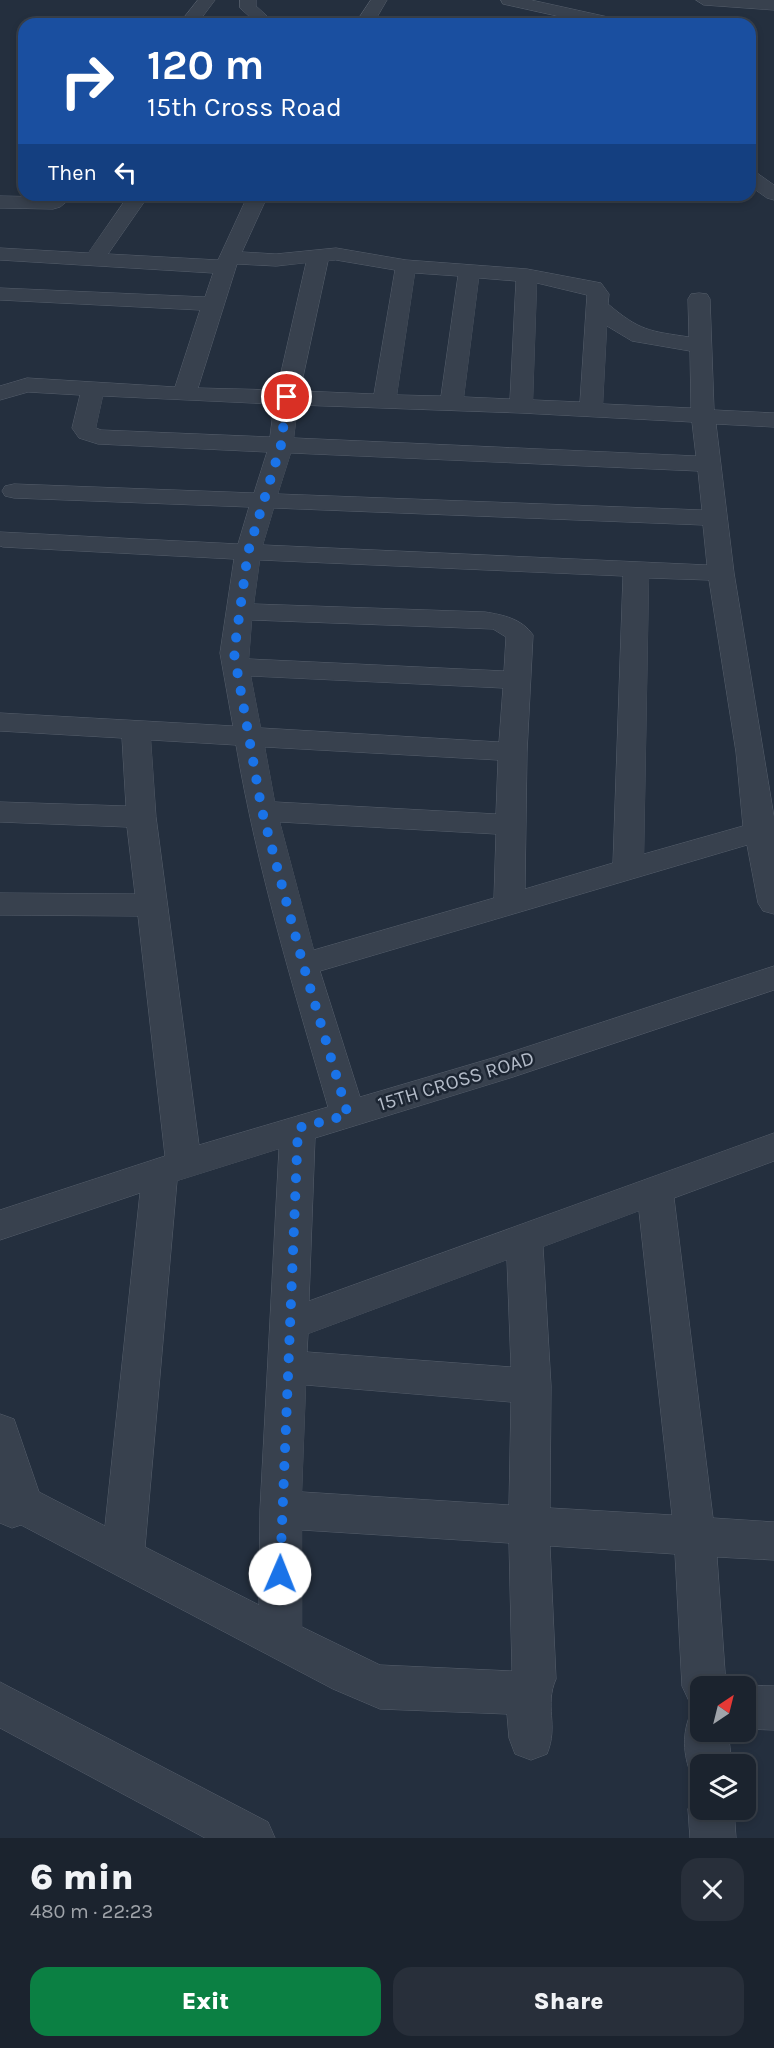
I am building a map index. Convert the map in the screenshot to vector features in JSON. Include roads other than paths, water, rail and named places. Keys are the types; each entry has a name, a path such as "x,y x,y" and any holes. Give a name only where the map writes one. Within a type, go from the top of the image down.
{"street":[{"path":"193,18 207,0"},
{"path":"248,0 248,8 259,16 258,18"},
{"path":"368,18 380,0"},
{"path":"509,0 586,18"},
{"path":"603,18 605,0"},
{"path":"704,0 774,4"},
{"path":"756,181 774,194"},
{"path":"0,202 53,203 56,201"},
{"path":"94,259 135,201"},
{"path":"184,394 227,262 255,201"},
{"path":"0,254 227,262 336,254 406,266 527,275 593,288 598,294 591,410"},
{"path":"319,255 287,397 281,445 248,552 234,653 262,811 303,964 348,1115"},
{"path":"384,401 406,266"},
{"path":"452,403 469,271"},
{"path":"521,406 527,275"},
{"path":"0,294 214,304"},
{"path":"699,299 704,416 721,573 762,749 766,829 774,903"},
{"path":"597,306 622,327 640,336 701,346"},
{"path":"0,393 27,385 184,394 521,406 774,420"},
{"path":"93,389 84,428 87,433 98,437 709,464"},
{"path":"14,491 715,518"},
{"path":"3,539 721,573"},
{"path":"628,869 636,569"},
{"path":"240,612 501,622 512,627 520,636 513,752 508,904"},
{"path":"236,667 518,680"},
{"path":"0,722 513,752"},
{"path":"123,1557 172,1168 152,905 141,817 136,730"},
{"path":"262,811 511,825"},
{"path":"0,812 141,817"},
{"path":"303,964 766,829"},
{"path":"0,904 152,905"},
{"name":"15TH CROSS ROAD","path":"0,1225 298,1128 501,1068 774,978"},
{"path":"280,1639 282,1509 298,1128"},
{"path":"290,1324 774,1147"},
{"path":"655,1191 695,1536 703,1676"},
{"path":"524,1238 531,1386 529,1525 534,1679 528,1692 531,1738"},
{"path":"288,1367 531,1386"},
{"path":"0,1432 7,1504 123,1557 348,1674 380,1687 500,1693 528,1692"},
{"path":"282,1509 774,1541"},
{"path":"0,1704 252,1838"},
{"path":"756,1707 774,1708"},
{"path":"712,1820 713,1838"}]}
